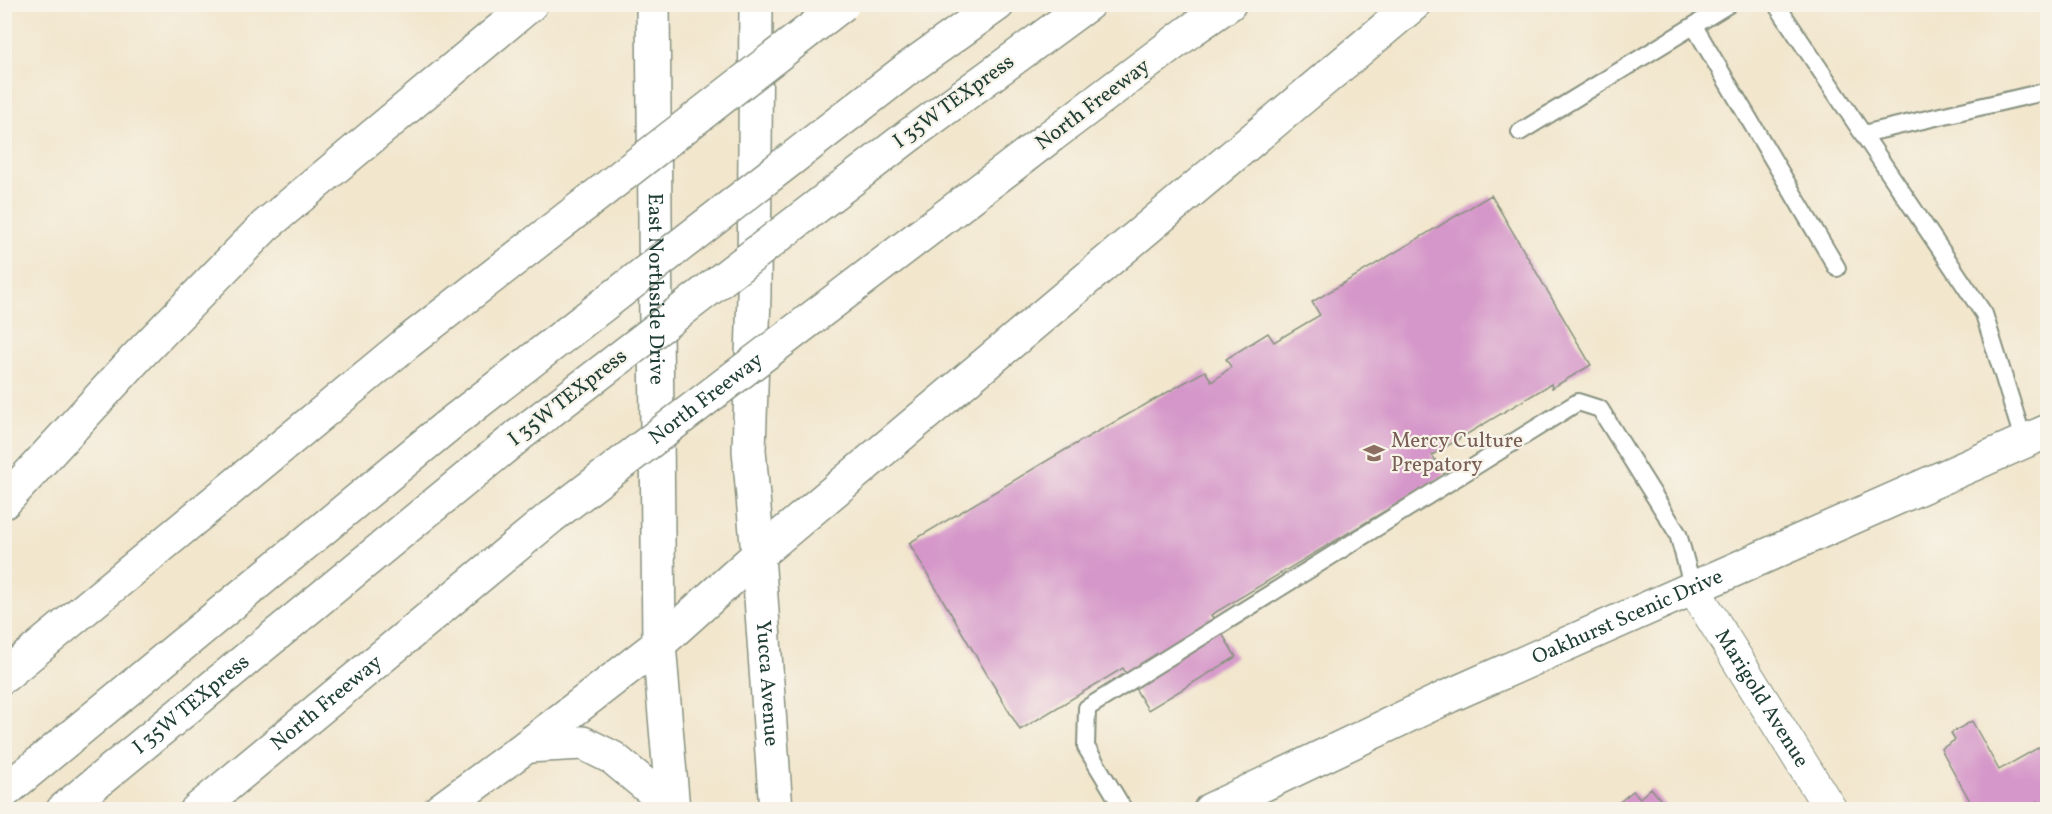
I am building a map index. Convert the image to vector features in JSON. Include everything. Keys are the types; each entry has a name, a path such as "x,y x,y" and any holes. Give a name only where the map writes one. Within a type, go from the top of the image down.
{"main road":[{"path":"4,502 137,357 265,226 531,4"},
{"name":"East Northside Drive","path":"653,4 659,644"},
{"path":"756,4 754,295 749,450 758,555"},
{"path":"4,676 408,342 843,4"},
{"path":"4,792 446,427 906,70 998,4"},
{"name":"I 35W TEXpress","path":"63,810 518,436 911,134 1088,4"},
{"name":"North Freeway","path":"197,810 551,517 1228,4"},
{"path":"440,810 659,644 758,555 1414,4"},
{"name":"Oakhurst Scenic Drive","path":"1210,810 1449,696 2036,436"},
{"name":"Yucca Avenue","path":"758,555 776,810"},
{"path":"659,644 673,808"},
{"path":"527,746 583,743 613,758 673,808"}],"street":[{"name":"Marigold Avenue","path":"1693,588 1831,810"}],"lane":[{"path":"1520,132 1729,4"},
{"path":"1776,4 1984,314 2036,436"},
{"path":"1694,26 1837,268"},
{"path":"1863,134 2048,91"},
{"path":"1124,810 1086,747 1088,708 1578,402 1600,409 1678,534 1693,588"}],"building":[{"path":"1491,195 1591,365 1552,388 1551,384 1432,455 1445,475 1211,615 1236,657 1148,710 1123,668 1020,730 909,543 1065,450 1205,371 1212,382 1231,367 1226,359 1268,333 1274,342 1320,315 1312,302"},
{"path":"1972,721 1999,770 2043,745 2048,753 2048,810 2043,810 2038,801 2023,810 1975,810 1941,749 1955,740 1951,733"},
{"path":"1651,788 1669,810 1610,810 1633,791 1640,798"}],"place":[{"name":"Mercy Culture Prepatory","path":"1374,453"}]}
